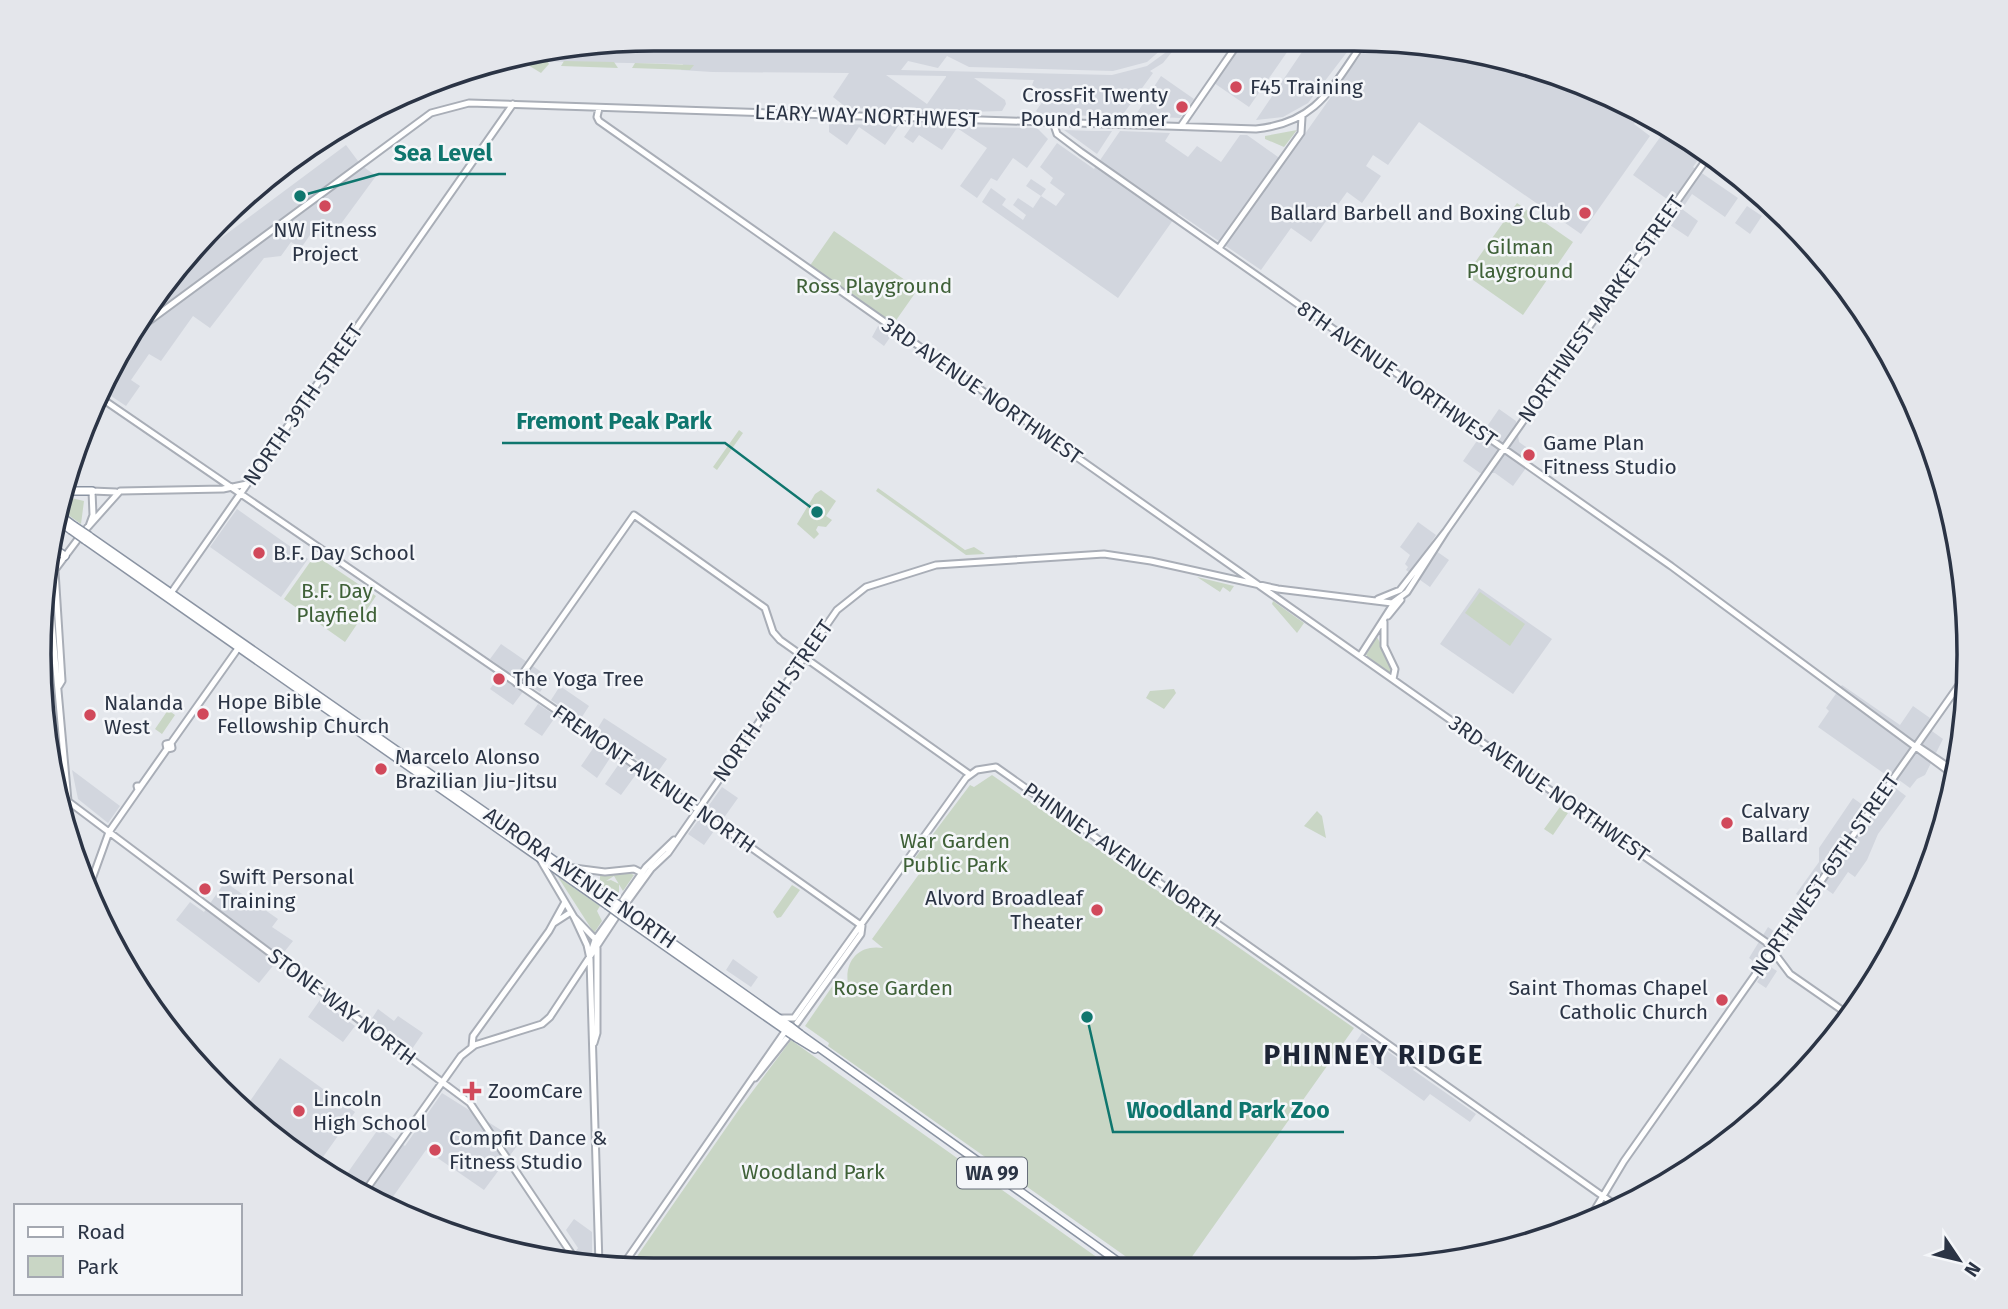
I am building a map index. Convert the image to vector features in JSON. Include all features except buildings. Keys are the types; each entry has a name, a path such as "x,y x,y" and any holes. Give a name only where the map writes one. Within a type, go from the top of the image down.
{"highway":[{"path":"73,491 92,491"},
{"name":"AURORA AVENUE NORTH","path":"66,521 72,528"},
{"name":"AURORA AVENUE NORTH","path":"65,525 171,593 564,866 609,903"},
{"name":"AURORA AVENUE NORTH","path":"85,536 239,648 539,857 777,1017 790,1030"},
{"path":"60,552 65,556"},
{"name":"AURORA AVENUE NORTH","path":"625,913 1113,1258"}],"main road":[{"path":"1181,126 1233,51"},
{"path":"1219,248 1301,133 1302,117 1323,99 1357,51"},
{"name":"LEARY WAY NORTHWEST","path":"154,317 431,113 458,103 1256,129 1282,126 1302,117"},
{"name":"NORTH 39TH STREET","path":"171,593 513,104"},
{"name":"3RD AVENUE NORTHWEST","path":"599,108 599,121 618,135 1766,942 1785,969 1841,1009"},
{"name":"8TH AVENUE NORTHWEST","path":"1052,121 1057,134 1713,596 1947,768"},
{"name":"NORTHWEST MARKET STREET","path":"1395,601 1407,592 1446,531 1703,163"},
{"name":"FREMONT AVENUE NORTH","path":"107,401 239,496 516,682 862,926"},
{"path":"206,489 211,483 208,473"},
{"path":"85,536 93,515 92,491 229,489 247,484"},
{"path":"57,567 85,536 116,492"},
{"path":"516,682 634,515 765,608 775,635 969,774 794,1018 777,1017"},
{"name":"NORTHWEST MARKET STREET","path":"1375,600 1396,593 1446,531"},
{"name":"NORTH 46TH STREET","path":"472,1046 542,1024 550,1017 590,959 597,943 625,913 642,876 687,824 836,610 866,587 936,565 1104,554 1244,582"},
{"path":"1240,572 1244,582 1258,586 1395,601"},
{"path":"56,580 62,681 59,687"},
{"path":"1393,679 1395,669 1384,646 1386,619 1408,580"},
{"path":"1279,589 1279,599"},
{"path":"1360,656 1407,592"},
{"path":"52,622 68,796"},
{"path":"93,876 109,831 239,648"},
{"name":"NORTHWEST 65TH STREET","path":"1596,1207 1956,689"},
{"name":"PHINNEY AVENUE NORTH","path":"969,774 982,768 1000,769 1610,1201"},
{"name":"STONE WAY NORTH","path":"69,802 477,1111 570,1252"},
{"path":"539,857 573,915 587,945 590,959 599,1255"},
{"path":"564,866 605,872 634,869 642,876"},
{"path":"369,1186 462,1054 472,1046 475,1033 554,923 565,902"},
{"path":"554,923 573,915"},
{"path":"573,915 597,943 597,1033 593,1047"},
{"path":"628,1257 755,1078 757,1071 860,934 862,926"},
{"path":"1767,958 1785,969"}],"shaded area":[{"path":"654,51 1160,51 1147,62 1113,71 969,67 947,56 938,68 908,61 901,70 1112,75 1147,66 1168,51 1173,51 1163,63 1150,71 1153,73 1121,117 1039,114 1036,111 1047,95 1032,85 1034,80 974,78 1005,100 1006,104 1002,111 967,112 958,127 1037,128 1048,139 1027,168 1013,158 997,181 991,178 977,198 960,186 987,148 957,128 942,150 919,135 913,143 904,137 923,110 847,108 833,97 849,73 712,72 681,70 683,64 541,61 615,52","holes":["886,75 946,76 927,104"]},
{"path":"1236,51 1288,51 1249,107 1214,83"},
{"path":"1303,51 1348,51 1308,103 1283,117 1256,120"},
{"path":"1363,51 1432,56 1510,71 1585,97 1621,113 1636,121 1634,124 1650,136 1581,234 1419,122 1388,165 1373,155 1366,166 1381,176 1362,203 1347,192 1311,242 1291,228 1261,270 1178,213 1118,298 982,202 991,188 1006,199 1002,205 1023,220 1026,215 1013,205 1018,198 1033,208 1041,196 1056,206 1065,194 1050,183 1053,178 1040,167 1057,143 1094,169 1120,131 1170,133 1165,141 1188,157 1197,146 1221,162 1240,135 1247,135 1285,162"},
{"path":"1161,76 1194,99 1180,118 1135,116"},
{"path":"829,124 899,125 885,145 859,127 847,145 829,132"},
{"path":"1064,130 1094,131 1112,131 1097,154"},
{"path":"1661,136 1698,160 1693,167 1738,198 1725,217 1692,194 1682,209 1698,221 1688,237 1670,225 1681,209 1633,175"},
{"path":"346,145 361,165 376,176 335,232 319,222 301,248 291,242 281,256 264,258 210,328 193,316 161,361 149,354 131,380 140,386 126,406 109,395 113,387 153,319 211,245"},
{"path":"1031,179 1046,189 1041,196 1026,186"},
{"path":"1747,206 1762,216 1750,234 1735,223"},
{"path":"878,326 891,336 884,346 872,337"},
{"path":"1499,409 1516,421 1519,442 1536,454 1513,486 1495,473 1480,473 1463,461"},
{"name":"B.F. Day School","path":"237,509 308,559 281,597 210,547"},
{"path":"1418,522 1436,535 1429,546 1449,560 1430,587 1406,570 1408,567 1405,564 1410,555 1400,547"},
{"path":"1479,588 1552,639 1513,694 1440,644"},
{"path":"501,644 550,678 540,692 528,685 513,705 490,689 504,669 490,659"},
{"path":"1842,685 1900,725 1913,706 1930,718 1925,726 1943,739 1925,775 1917,779 1910,788 1899,780 1894,787 1906,796 1878,834 1867,860 1855,877 1848,872 1833,894 1823,887 1812,904 1796,894 1819,862 1819,848 1853,798 1867,808 1889,777 1818,727 1829,711 1826,708"},
{"path":"560,686 589,706 580,720 551,700"},
{"path":"538,704 556,716 542,736 524,724"},
{"path":"604,718 667,759 657,773 596,731"},
{"path":"596,744 612,755 597,778 581,766"},
{"path":"621,761 637,773 621,795 605,784"},
{"path":"72,770 120,806 108,823 78,799"},
{"path":"722,787 738,798 723,819 707,808"},
{"path":"701,817 716,828 704,845 688,834"},
{"path":"225,882 278,919 272,927 293,941 259,983 176,920 190,902 204,912"},
{"path":"1768,927 1778,934 1760,960 1777,971 1766,988 1757,982 1765,970 1749,958"},
{"path":"733,959 758,977 751,987 726,970"},
{"path":"320,1000 355,1026 343,1042 308,1017"},
{"path":"378,1009 394,1021 398,1016 423,1033 412,1049 371,1020"},
{"path":"1362,1033 1404,1063 1420,1040 1429,1046 1413,1070 1476,1114 1470,1122 1430,1094 1424,1101 1351,1049"},
{"name":"Lincoln High School","path":"280,1058 355,1112 322,1158 249,1102"},
{"path":"442,1093 520,1142 484,1190 426,1150 392,1198 347,1173 379,1128 405,1146"},
{"path":"574,1219 592,1232 592,1255 575,1253 578,1248 566,1230"}],"green space":[{"path":"547,60 549,64 541,73 525,65"},
{"path":"564,61 614,62 618,68 561,66"},
{"path":"635,63 694,65 690,70 632,68"},
{"path":"1297,130 1284,147 1265,139 1265,136"},
{"name":"Gilman Playground","path":"1517,203 1573,242 1523,315 1466,275"},
{"name":"Ross Playground","path":"834,231 918,289 892,326 809,267"},
{"path":"739,430 743,433 717,470 713,467"},
{"path":"878,488 965,550 974,547 985,554 966,555 876,491"},
{"path":"821,490 836,501 826,516 832,520 826,527 818,526 816,530 819,534 814,539 797,524 815,494"},
{"path":"71,498 84,501 81,524 67,514"},
{"name":"B.F. Day Playfield","path":"315,555 376,596 345,642 284,599"},
{"path":"1197,577 1234,586 1230,592 1223,587 1220,592"},
{"path":"1480,592 1525,624 1510,646 1465,613"},
{"path":"1273,601 1304,623 1297,633 1272,604"},
{"path":"1377,637 1394,669 1392,675 1366,655"},
{"path":"1174,689 1176,693 1164,709 1146,698 1150,691"},
{"path":"168,710 175,715 162,734 155,729"},
{"path":"992,775 1354,1028 1191,1258 1128,1258 828,1046 829,1043 805,1026 838,978 848,984 847,975 855,956 867,949 883,948 872,939 922,870 912,862 970,785 974,787"},
{"path":"1560,807 1568,813 1553,835 1544,829"},
{"path":"1317,811 1322,816 1326,838 1304,826"},
{"path":"627,872 634,875 623,891 619,884 619,897 600,884 600,875"},
{"path":"558,877 600,906 597,911 602,921 594,933"},
{"path":"792,885 800,890 781,917 777,918 773,912"},
{"name":"Woodland Park","path":"791,1040 1098,1258 636,1258 740,1108"}],"place":[{"name":"F45 Training","path":"1236,87"},
{"name":"CrossFit Twenty Pound Hammer","path":"1182,107"},
{"name":"Sea Level","path":"300,196"},
{"name":"NW Fitness Project","path":"325,206"},
{"name":"Ballard Barbell and Boxing Club","path":"1585,213"},
{"name":"Game Plan Fitness Studio","path":"1529,455"},
{"name":"Fremont Peak Park","path":"817,512"},
{"name":"B.F. Day School","path":"259,553"},
{"name":"The Yoga Tree","path":"499,679"},
{"name":"Hope Bible Fellowship Church","path":"203,714"},
{"name":"Nalanda West","path":"90,715"},
{"name":"Marcelo Alonso Brazilian Jiu-Jitsu","path":"381,769"},
{"name":"Calvary Ballard","path":"1727,823"},
{"name":"Swift Personal Training","path":"205,889"},
{"name":"Alvord Broadleaf Theater","path":"1097,910"},
{"name":"Saint Thomas Chapel Catholic Church","path":"1722,1000"},
{"name":"Woodland Park Zoo","path":"1087,1017"},
{"name":"ZoomCare","path":"472,1091"},
{"name":"Lincoln High School","path":"299,1111"},
{"name":"Compfit Dance & Fitness Studio","path":"435,1150"}],"district":[{"name":"PHINNEY RIDGE","path":"1374,1054"}],"park label":[{"name":"War Garden Public Park","path":"955,853"},
{"name":"Rose Garden","path":"893,988"}]}
